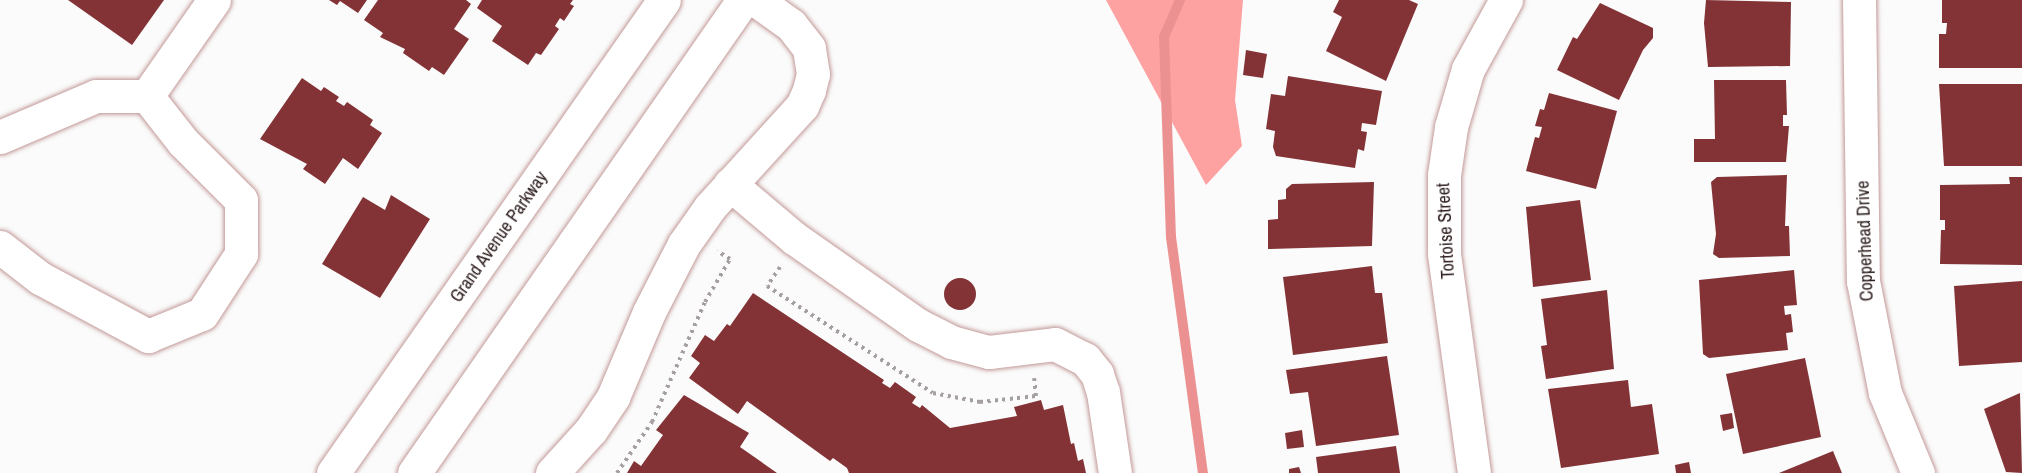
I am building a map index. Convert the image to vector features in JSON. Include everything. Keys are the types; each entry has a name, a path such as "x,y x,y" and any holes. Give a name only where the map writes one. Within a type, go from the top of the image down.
{"street":[{"path":"147,96 214,0"},
{"name":"Grand Avenue Parkway","path":"333,473 664,0"},
{"path":"415,473 743,0"},
{"path":"552,473 591,430 613,397 649,312 684,244 730,184 802,106 813,75 809,48 801,36 756,0"},
{"name":"Tortoise Street","path":"1474,473 1444,253 1444,175 1451,127 1468,69 1506,0"},
{"name":"Copperhead Drive","path":"1859,0 1863,280 1885,393 1918,473"},
{"path":"0,137 96,96 147,96"},
{"path":"0,247 40,278 148,336 202,314 241,254 241,200 183,142 147,96"},
{"path":"730,184 794,238 918,325 951,342 989,352 1055,344 1085,358 1097,374 1103,392 1115,473"}],"path":[{"path":"617,473 651,422 705,302 730,259 714,249"},
{"path":"773,257 783,263 767,286 933,393 980,402 1036,396 1032,368"}],"shaded area":[{"path":"1106,0 1243,0 1235,100 1242,146 1206,185"}],"building":[{"path":"68,0 164,0 132,45"},
{"path":"329,0 367,0 358,13 340,1 337,5"},
{"path":"378,0 466,0 471,4 454,29 469,39 444,75 432,67 429,71 403,53 405,49 380,37 383,33 364,20"},
{"path":"482,0 573,0 570,4 574,6 564,21 560,18 555,26 559,29 541,55 536,53 528,65 492,41 502,26 477,8"},
{"path":"1339,0 1409,0 1418,4 1386,81 1326,51 1342,17 1333,12"},
{"path":"1706,0 1791,2 1790,66 1708,67 1704,23"},
{"path":"1942,0 2022,0 2022,68 1939,68 1939,34 1946,34 1947,23 1942,23"},
{"path":"1600,3 1653,28 1653,38 1643,50 1619,100 1557,70 1573,37 1577,39"},
{"path":"1246,50 1267,54 1263,78 1243,75"},
{"path":"1288,76 1382,91 1376,125 1362,123 1361,131 1367,132 1364,151 1358,149 1355,168 1276,156 1273,147 1275,131 1266,129 1271,94 1285,96"},
{"path":"302,78 321,91 324,87 339,97 336,101 344,106 347,102 373,120 370,125 382,133 358,169 343,158 325,184 303,169 307,164 260,139"},
{"path":"1714,80 1786,80 1787,115 1783,115 1783,126 1789,126 1786,162 1694,162 1694,139 1715,139"},
{"path":"1939,84 2022,84 2022,166 1944,166"},
{"path":"1549,93 1617,111 1596,189 1526,171 1535,137 1539,138 1542,127 1535,126 1540,109 1544,110"},
{"path":"1787,175 1785,226 1789,226 1790,256 1719,258 1713,254 1716,234 1711,182 1717,177"},
{"path":"2009,177 2022,177 2022,265 1940,264 1941,230 1945,230 1945,220 1940,220 1940,185 2010,184"},
{"path":"1374,182 1372,246 1268,249 1268,220 1278,219 1278,200 1286,199 1286,189 1292,184"},
{"path":"391,195 430,219 380,298 322,264 363,197 385,210"},
{"path":"1580,200 1591,280 1533,287 1526,207"},
{"path":"1372,266 1375,293 1382,293 1388,343 1293,355 1283,277"},
{"path":"1794,270 1797,305 1784,306 1785,315 1791,314 1793,332 1786,333 1788,350 1709,358 1703,354 1699,280"},
{"path":"960,278 971,283 976,294 971,305 960,310 949,305 944,294 949,283"},
{"path":"2022,281 2022,362 1959,366 1954,286"},
{"path":"1607,290 1614,369 1546,379 1541,346 1547,345 1541,299"},
{"path":"753,293 884,380 882,383 890,388 895,382 916,397 912,403 920,408 922,405 950,428 1017,416 1014,407 1041,400 1044,410 1063,405 1071,444 1074,443 1078,461 1083,459 1086,473 849,473 847,468 833,458 830,461 747,401 738,414 689,378 700,363 691,356 705,335 714,341 727,324 730,326"},
{"path":"1387,356 1399,435 1316,446 1308,392 1290,394 1286,370"},
{"path":"1805,358 1821,437 1743,454 1726,374"},
{"path":"1628,380 1631,407 1652,404 1659,454 1561,468 1548,389"},
{"path":"2020,393 2022,473 2006,472 1984,409"},
{"path":"684,395 749,433 740,447 777,473 627,473 634,461 641,466 663,435 656,430"},
{"path":"1732,413 1734,428 1723,431 1720,415"},
{"path":"1302,430 1304,447 1287,449 1285,433"},
{"path":"1396,446 1400,473 1318,473 1316,457"},
{"path":"1833,451 1842,473 1779,473"},
{"path":"1689,462 1691,473 1676,473 1675,465"},
{"path":"1299,467 1301,473 1289,473 1289,469"}],"waterway":[{"path":"1180,0 1164,37 1171,237 1203,473"}]}
